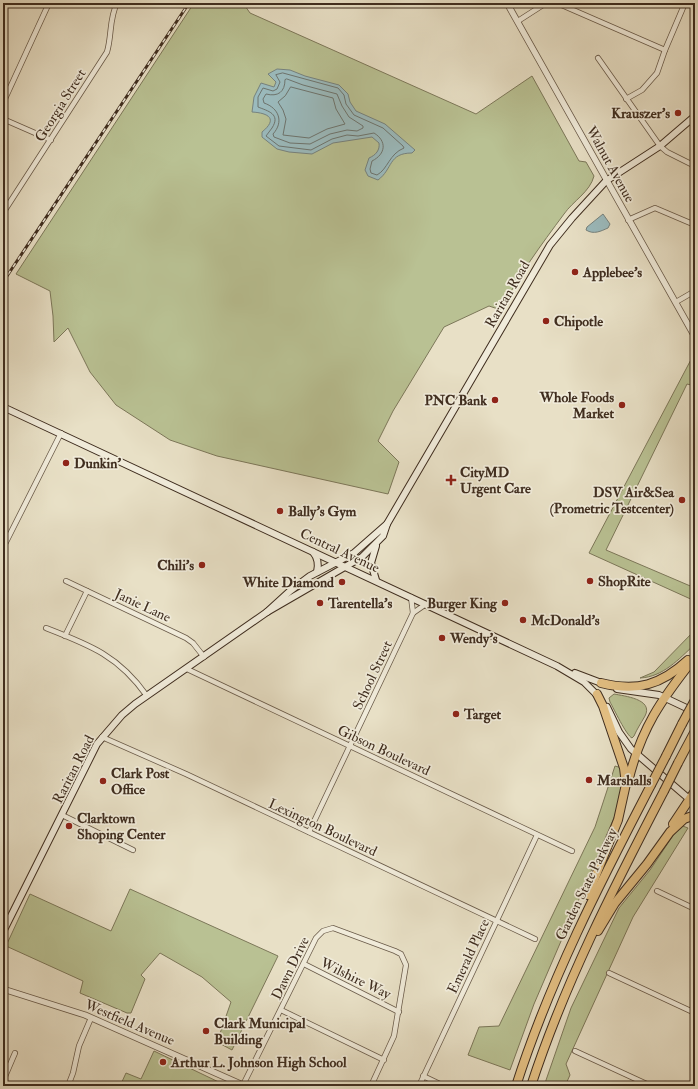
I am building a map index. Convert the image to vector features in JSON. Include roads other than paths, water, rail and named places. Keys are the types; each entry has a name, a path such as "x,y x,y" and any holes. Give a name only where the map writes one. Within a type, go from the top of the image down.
{"highway":[{"path":"601,683 630,687 655,683 673,673 695,656"},
{"path":"558,974 616,827 636,753 649,722 664,697 695,656"},
{"path":"597,694 602,703 624,768 626,794"},
{"name":"Garden State Parkway","path":"516,1086 533,1037 558,974 593,896 695,700"},
{"name":"Garden State Parkway","path":"531,1086 572,977 611,893 695,731"},
{"path":"572,977 609,912 692,801 695,791"},
{"path":"663,840 682,820 695,815"}],"main road":[{"name":"Raritan Road","path":"3,932 102,737 122,715 147,696 267,612 362,557 378,542 385,533 387,524 550,245 572,218 606,181 660,146 695,116"},
{"name":"Central Avenue","path":"3,407 376,580 557,666 621,690 664,697 695,712"},
{"name":"Raritan Road","path":"267,612 290,591 317,572 358,550 387,524"},
{"path":"376,580 371,563 378,542"},
{"path":"313,552 318,560 319,567 317,572"},
{"name":"Central Avenue","path":"557,666 579,679 597,694 607,708 622,736 636,753 692,801"}],"street":[{"path":"3,103 49,3"},
{"path":"108,3 116,5"},
{"name":"Walnut Avenue","path":"507,3 695,337"},
{"path":"518,21 546,3"},
{"path":"557,3 665,50"},
{"path":"626,99 642,90 657,73 685,3"},
{"name":"Georgia Street","path":"3,213 107,52 110,40 112,14 116,5"},
{"path":"598,58 660,146 667,152 695,166"},
{"path":"3,119 51,140"},
{"path":"628,220 656,208 695,225"},
{"path":"676,302 695,291"},
{"path":"3,548 61,433"},
{"name":"Janie Lane","path":"66,581 186,638 193,643 204,657"},
{"path":"65,636 86,591"},
{"path":"411,597 413,613"},
{"name":"School Street","path":"309,832 413,613 426,604"},
{"path":"46,628 108,655 135,678 147,696"},
{"name":"Gibson Boulevard","path":"187,669 572,851"},
{"name":"Lexington Boulevard","path":"102,737 309,832 497,920 534,939"},
{"path":"62,815 133,850"},
{"name":"Emerald Place","path":"419,1086 537,835"},
{"path":"658,891 695,909"},
{"name":"Dawn Drive","path":"244,1086 316,938 324,931 333,928 401,954 406,965 394,1036 371,1086"},
{"name":"Wilshire Way","path":"304,964 399,1012"},
{"path":"609,973 695,1013"},
{"name":"Westfield Avenue","path":"3,989 91,1018 244,1086"},
{"path":"281,1010 384,1060"},
{"path":"68,1086 75,1067 79,1046 91,1018"},
{"path":"575,1051 651,1086"},
{"path":"3,1080 15,1053"},
{"path":"423,1076 444,1086"}],"water":[{"path":"277,69 290,70 305,76 339,85 348,94 350,102 356,111 385,124 415,150 412,153 404,154 395,159 383,176 378,180 368,176 365,170 369,158 376,154 379,148 379,143 372,137 333,143 312,154 289,152 277,149 262,137 262,132 270,124 270,120 267,115 252,112 254,97 261,83 274,87 276,82 268,74"},
{"path":"603,214 610,224 608,228 595,232 586,230 587,227"}],"railway":[{"path":"3,282 189,3"}],"place":[{"name":"Krauszer's","path":"678,113"},
{"name":"Applebee's","path":"575,272"},
{"name":"Chipotle","path":"546,321"},
{"name":"PNC Bank","path":"495,400"},
{"name":"Whole Foods Market","path":"622,405"},
{"name":"Dunkin'","path":"66,463"},
{"name":"CityMD Urgent Care","path":"451,480"},
{"name":"DSV Air&Sea (Prometric Testcenter)","path":"682,500"},
{"name":"Bally's Gym","path":"280,511"},
{"name":"Chili's","path":"202,565"},
{"name":"ShopRite","path":"590,581"},
{"name":"White Diamond","path":"342,582"},
{"name":"Tarentella's","path":"320,603"},
{"name":"Burger King","path":"505,603"},
{"name":"McDonald's","path":"523,620"},
{"name":"Wendy's","path":"442,638"},
{"name":"Target","path":"456,714"},
{"name":"Marshalls","path":"589,780"},
{"name":"Clark Post Office","path":"103,781"},
{"name":"Clarktown Shoping Center","path":"69,826"},
{"name":"Clark Municipal Building","path":"206,1031"},
{"name":"Arthur L. Johnson High School","path":"163,1062"}]}
